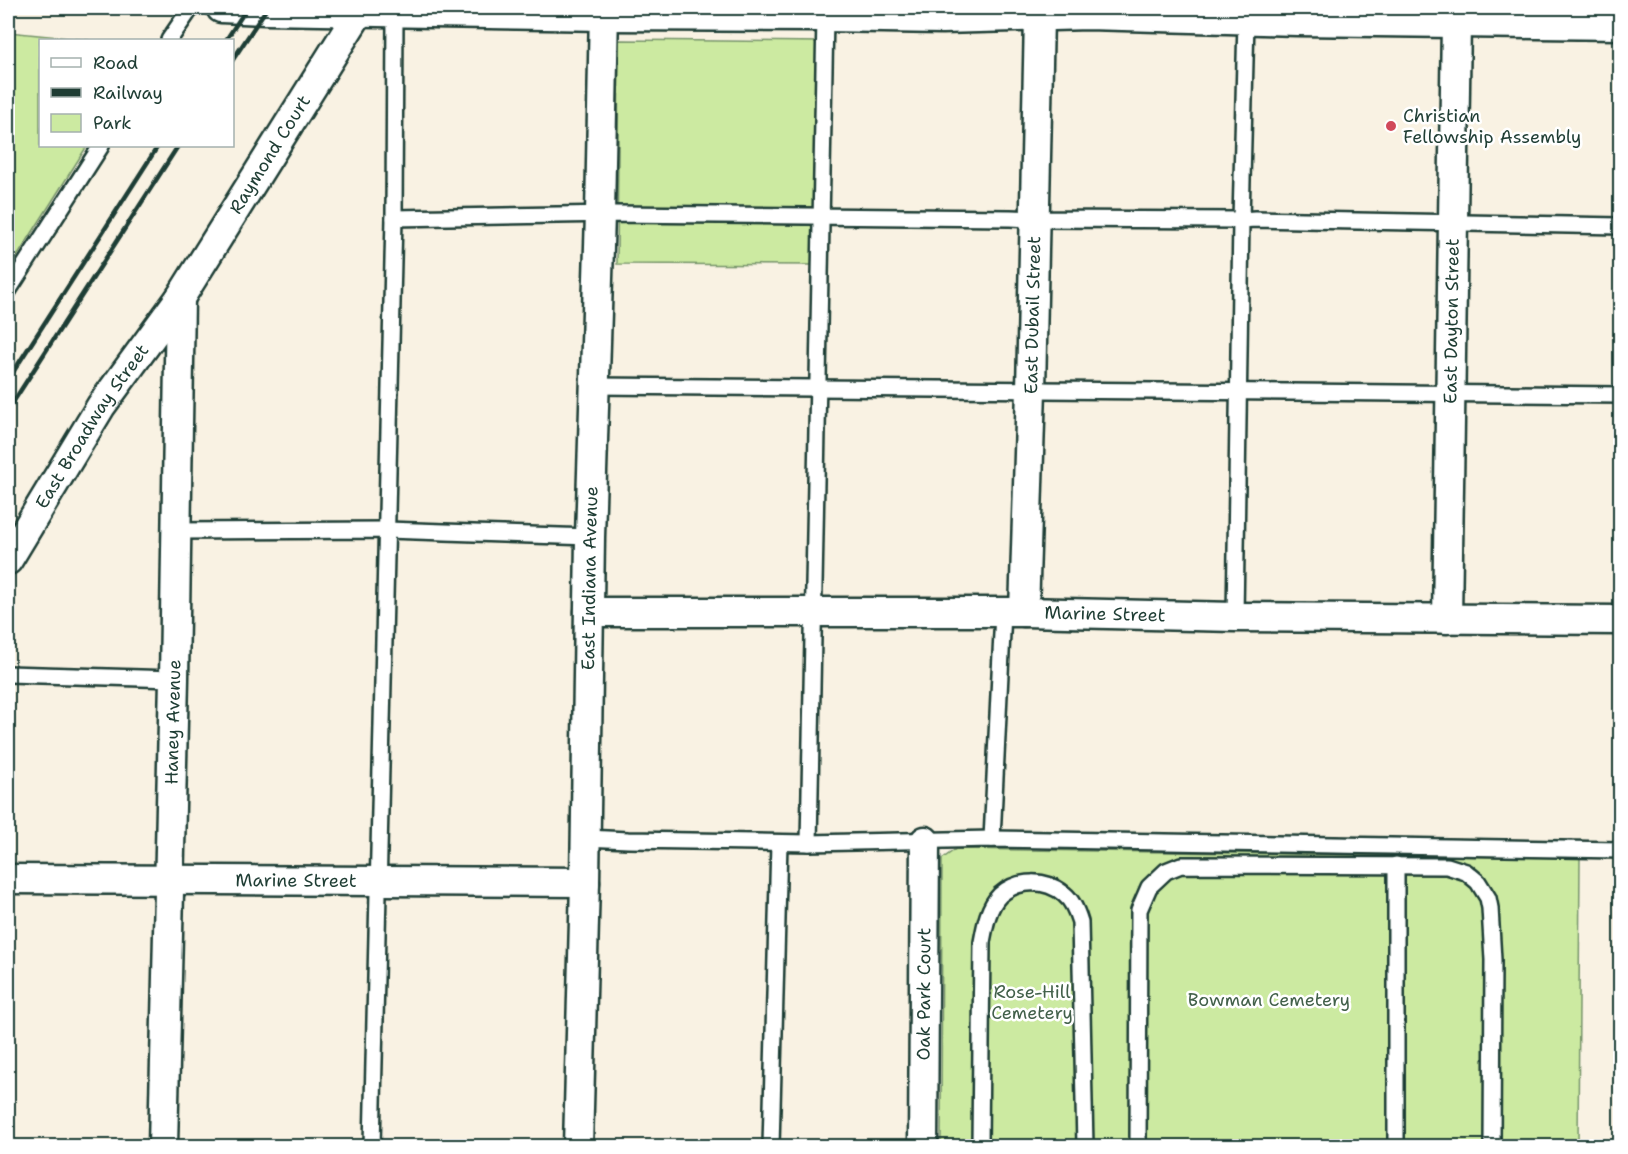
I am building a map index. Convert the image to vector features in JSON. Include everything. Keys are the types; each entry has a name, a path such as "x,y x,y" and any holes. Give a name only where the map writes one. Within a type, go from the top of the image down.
{"street":[{"path":"221,8 359,12 604,12 825,16 874,12 942,19 1039,17 1088,11 1246,20 1297,14 1456,22 1508,15 1620,25"},
{"name":"Raymond Court","path":"180,298 359,12"},
{"name":"East Indiana Avenue","path":"578,1146 586,838 590,537 604,12"},
{"name":"East Dubail Street","path":"1013,612 1031,390 1039,17"},
{"name":"East Dayton Street","path":"1447,619 1456,22"},
{"name":"Haney Avenue","path":"163,1146 180,298"},
{"name":"East Broadway Street","path":"8,560 101,406 180,298"},
{"name":"Marine Street","path":"589,612 1013,612 1235,617 1620,620"},
{"name":"Oak Park Court","path":"923,1146 925,841"},
{"name":"Marine Street","path":"8,879 585,882"}],"lane":[{"path":"170,39 191,8"},
{"path":"372,1146 394,218 395,12"},
{"path":"809,843 825,16"},
{"path":"1235,617 1246,20"},
{"path":"8,291 100,147"},
{"path":"394,218 600,214 821,215 1034,219 1255,219 1620,226"},
{"path":"594,386 1620,395"},
{"path":"176,531 387,530 590,537"},
{"path":"992,839 1013,612"},
{"path":"8,674 174,679"},
{"path":"586,838 779,843 992,839 1620,850"},
{"path":"771,1146 779,843"},
{"path":"1138,1146 1139,910 1149,887 1166,871 1181,865 1448,866 1466,872 1479,882 1488,898 1490,908 1492,1146"},
{"path":"1396,865 1396,1146"},
{"path":"980,1146 982,952 985,926 990,909 1000,895 1018,885 1035,882 1052,886 1065,895 1076,909 1080,922 1085,1146"}],"green space":[{"path":"8,32 79,39 39,39 39,147 86,147 8,271"},
{"path":"619,40 821,42 820,265 617,264"},
{"name":"Bowman Cemetery","path":"956,849 1580,858 1578,1146 941,1146 942,859"}],"railway":[{"path":"227,39 247,8"},
{"path":"234,58 267,8"},
{"path":"8,380 157,147"},
{"path":"8,410 177,147"}],"place":[{"name":"Christian Fellowship Assembly","path":"1391,126"}],"park label":[{"name":"Rose-Hill Cemetery","path":"1032,1002"}]}
